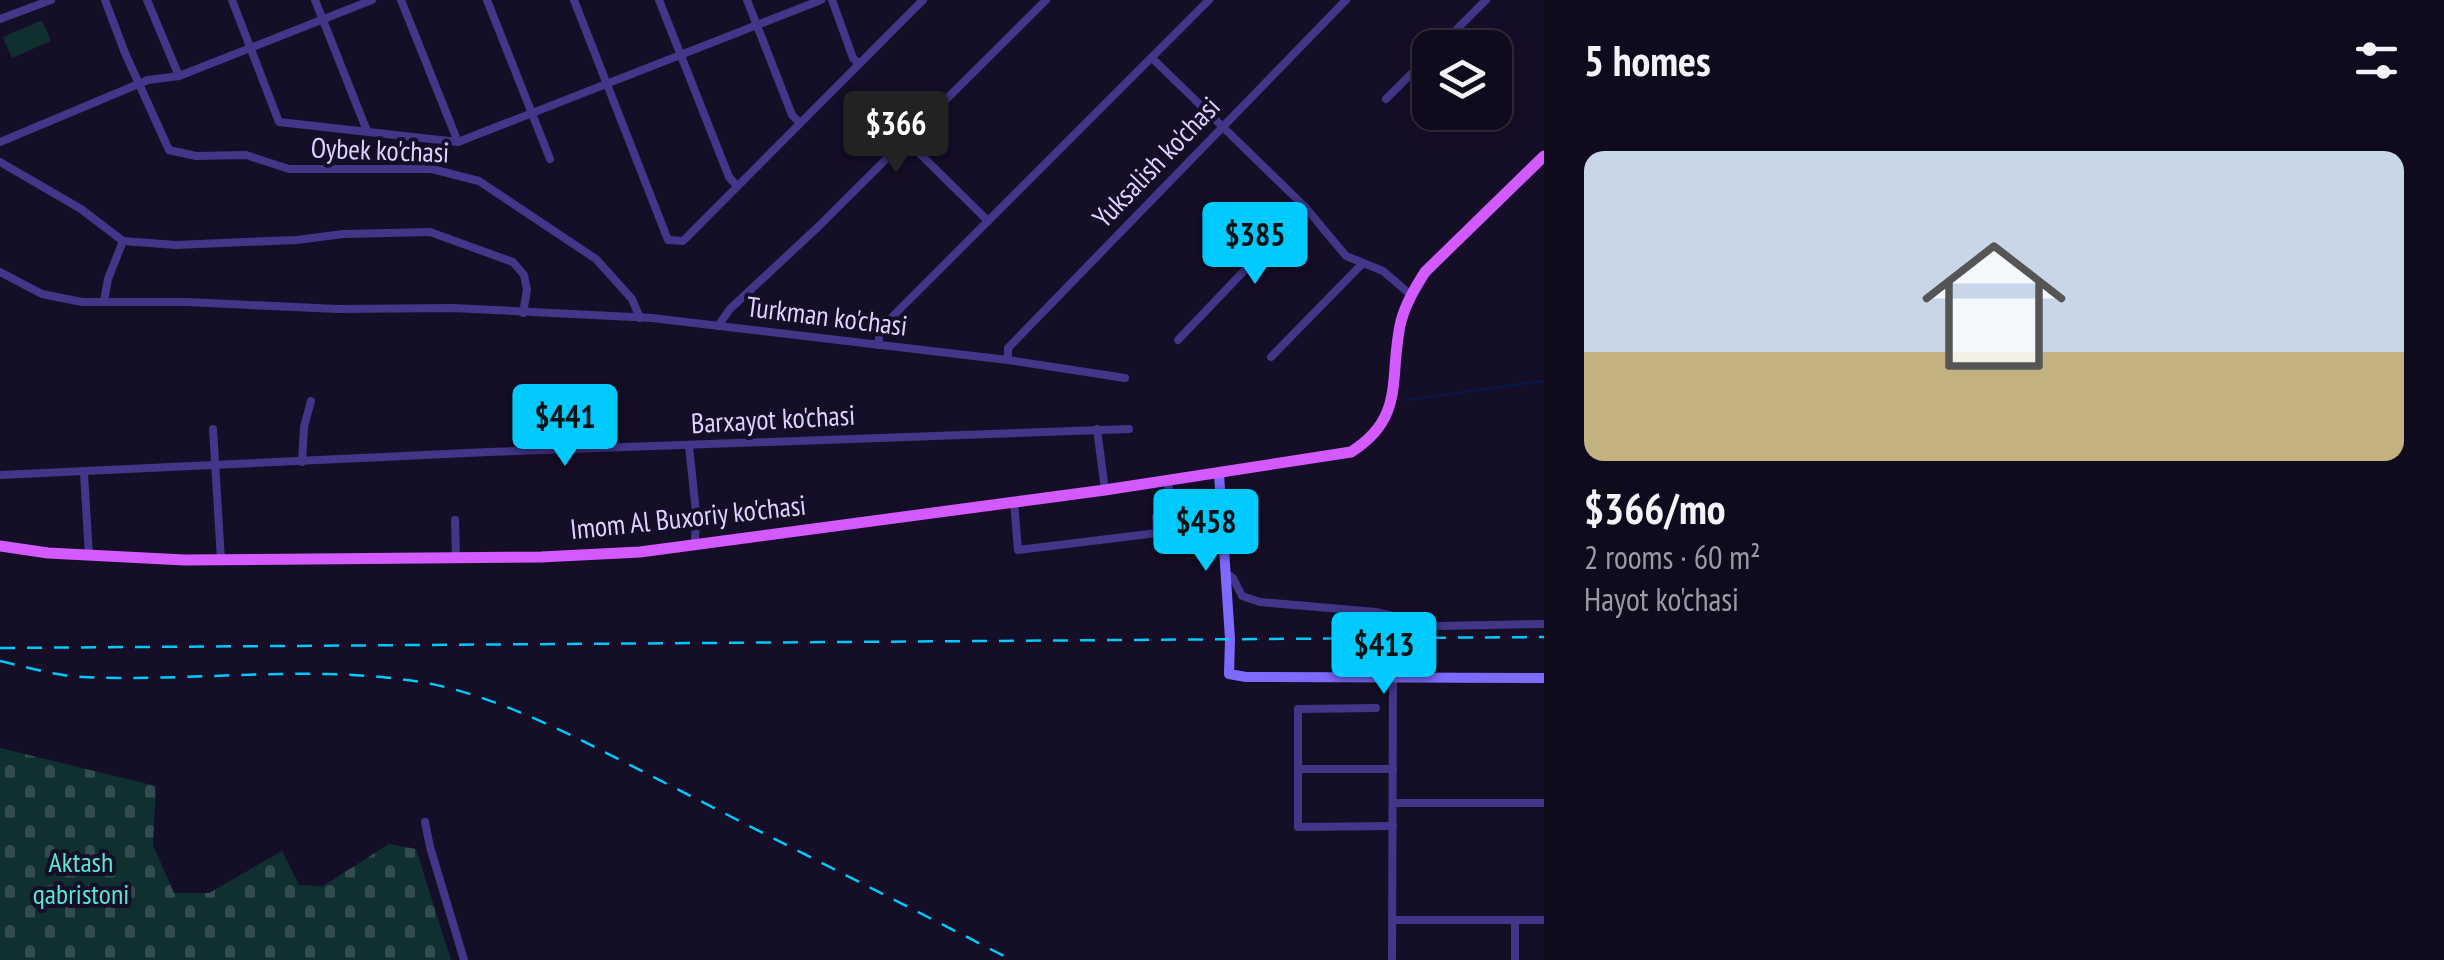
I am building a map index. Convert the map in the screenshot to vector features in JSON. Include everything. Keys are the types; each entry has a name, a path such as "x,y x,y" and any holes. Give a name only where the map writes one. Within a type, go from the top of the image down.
{"main road":[{"path":"1410,296 1449,246 1544,156"},
{"name":"Imom Al Buxoriy ko'chasi","path":"0,546 89,556 221,560 600,554 1105,490 1351,452 1374,438 1388,414 1402,319 1410,296"}],"street":[{"path":"0,20 51,0"},
{"name":"Oybek ko'chasi","path":"105,0 169,150 196,156 246,155 289,168 432,169 478,180 596,259 632,299 640,318"},
{"path":"147,0 178,76"},
{"path":"232,0 280,122 458,142 821,0"},
{"path":"315,0 367,131"},
{"path":"0,142 138,84 178,76 372,0"},
{"path":"402,0 458,142"},
{"path":"487,0 550,159"},
{"path":"574,0 668,240 683,241 921,1"},
{"path":"660,0 729,177 737,186"},
{"path":"746,0 792,115 800,123"},
{"path":"832,0 853,58 859,64"},
{"path":"718,326 730,309 1046,0"},
{"path":"878,346 880,332 892,317 1209,0"},
{"name":"Yuksalish ko'chasi","path":"1008,360 1008,348 1346,0"},
{"path":"1456,30 1486,0"},
{"path":"1152,58 1305,208 1346,256 1383,271 1410,296"},
{"path":"1386,99 1412,73"},
{"path":"906,140 988,221"},
{"path":"0,162 82,209 123,242 244,242 430,232 513,262 524,275 527,290 523,312"},
{"path":"1178,340 1305,208"},
{"path":"104,301 123,242"},
{"path":"1271,357 1363,263"},
{"name":"Turkman ko'chasi","path":"0,272 42,294 82,302 454,308 640,318 1008,360 1125,378"},
{"path":"302,462 304,427 311,401"},
{"name":"Barxayot ko'chasi","path":"0,476 1128,428"},
{"path":"213,429 221,560"},
{"path":"1098,429 1105,490"},
{"path":"689,446 695,544"},
{"path":"84,472 89,556"},
{"path":"1219,474 1229,674 1544,678"},
{"path":"1014,502 1018,550 1157,533 1156,516 1171,506 1168,481"},
{"path":"455,520 456,558"},
{"path":"1226,573 1242,596 1260,602 1376,612 1437,626 1544,624"},
{"path":"1392,960 1393,678"},
{"path":"1376,708 1298,709 1298,827 1393,826"},
{"path":"1298,769 1393,769"},
{"path":"1393,803 1544,803"},
{"path":"426,822 464,960"},
{"path":"1392,920 1544,920"},
{"path":"1515,920 1515,960"}],"green space":[{"path":"42,20 51,41 12,58 3,37"},
{"name":"Aktash qabristoni","path":"0,748 156,786 153,845 174,893 209,893 282,851 299,885 323,886 389,844 416,849 451,960 0,960"}],"waterway":[{"path":"1406,400 1544,381"}],"railway":[{"path":"0,648 1544,637"},
{"path":"0,661 83,677 337,674 421,682 461,691 573,736 1012,960"}]}
